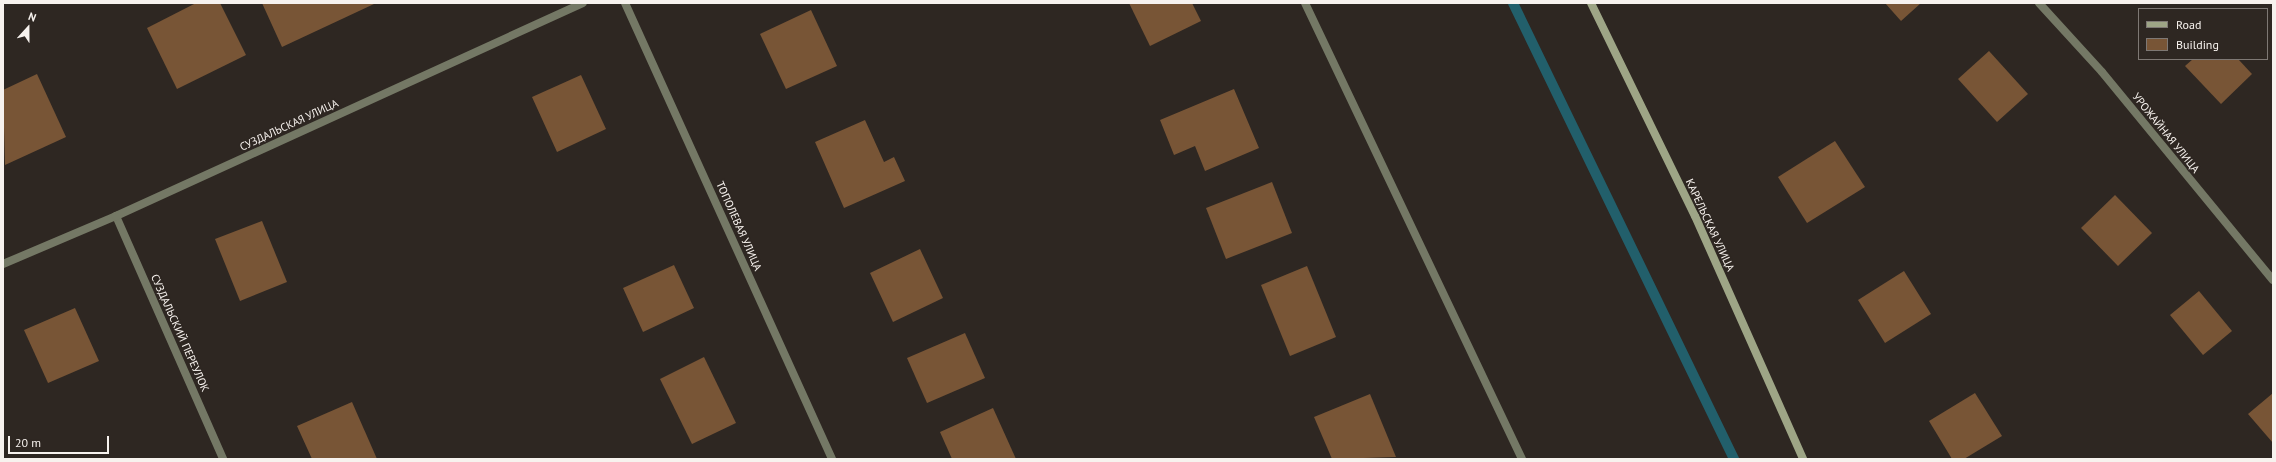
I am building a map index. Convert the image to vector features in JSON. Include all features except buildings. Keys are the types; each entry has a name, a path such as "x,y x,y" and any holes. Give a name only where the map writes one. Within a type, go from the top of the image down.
{"main road":[{"name":"КАРЕЛЬСКАЯ УЛИЦА","path":"1591,3 1695,216 1803,459"}],"street":[{"name":"СУЗДАЛЬСКАЯ УЛИЦА","path":"3,264 116,216 583,3"},
{"name":"ТОПОЛЕВАЯ УЛИЦА","path":"625,3 832,459"},
{"path":"1305,3 1522,459"},
{"name":"УРОЖАЙНАЯ УЛИЦА","path":"2039,3 2102,72 2273,280"},
{"name":"СУЗДАЛЬСКИЙ ПЕРЕУЛОК","path":"116,216 223,459"}],"waterway":[{"path":"1513,3 1734,459"}]}
